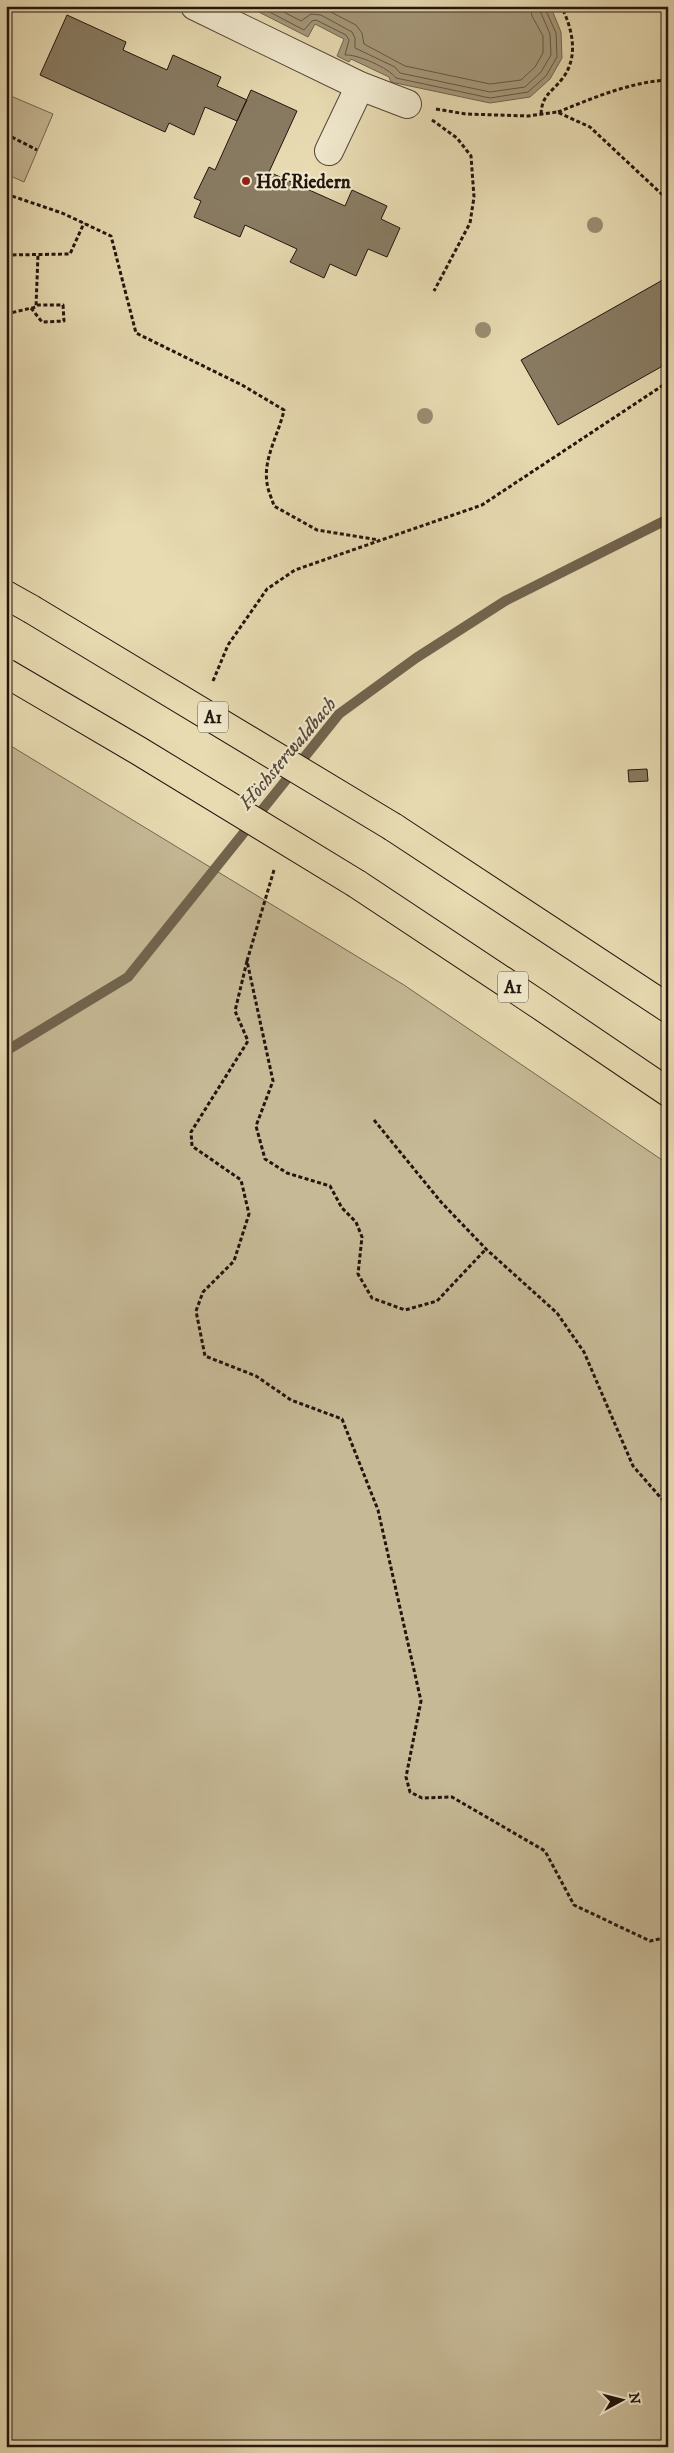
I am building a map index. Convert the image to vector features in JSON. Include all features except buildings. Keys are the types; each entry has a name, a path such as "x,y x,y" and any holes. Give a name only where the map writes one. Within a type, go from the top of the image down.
{"highway":[{"name":"A1","path":"6,595 149,678 393,827 668,1008"},
{"name":"A1","path":"6,674 148,756 357,884 668,1092"}],"lane":[{"path":"195,6 360,86 407,104"},
{"path":"329,151 360,86"}],"path":[{"path":"6,8 17,11 35,9 39,6"},
{"path":"541,114 542,101 563,79 572,63 571,25 561,6"},
{"path":"407,104 466,114 528,116 558,112 599,96 653,81 668,80"},
{"path":"6,103 9,96"},
{"path":"407,104 457,138 471,156 474,197 470,223 434,291"},
{"path":"558,112 590,127 668,200"},
{"path":"6,134 37,150"},
{"path":"6,194 62,213 111,236 136,333 242,385 284,410 280,428 268,458 267,483 274,506 317,530 381,540"},
{"path":"6,254 70,254 84,223"},
{"path":"36,305 38,254"},
{"path":"6,314 31,308 36,307 36,305 63,305 64,321 42,322 31,308"},
{"path":"210,688 228,645 267,589 295,570 482,505 668,382"},
{"path":"277,860 247,961 236,1011 248,1041 191,1132 192,1146 241,1180 249,1214 234,1261 202,1292 196,1311 204,1356 256,1376 291,1400 342,1419 378,1510 422,1702 406,1777 410,1792 422,1798 452,1797 545,1851 574,1905 650,1940 668,1937"},
{"path":"247,961 273,1081 256,1126 265,1159 287,1173 330,1186 342,1208 356,1222 362,1237 358,1274 372,1298 405,1310 438,1301 486,1249"},
{"path":"374,1120 441,1202 486,1249 557,1313 584,1352 633,1466 668,1506"}],"shaded area":[{"path":"6,94 53,114 24,182 6,174"},
{"path":"6,743 404,985 668,1164 668,2447 6,2447"}],"water":[{"path":"247,6 545,6 552,10 561,32 562,58 550,79 530,97 490,103 391,82 389,77 351,59 349,62 337,56 344,39 315,24 308,37"}],"waterway":[{"name":"Höchsterwaldbach","path":"6,1051 128,977 339,714 416,658 505,601 668,519"}],"place":[{"name":"Hof Riedern","path":"246,181"}]}
